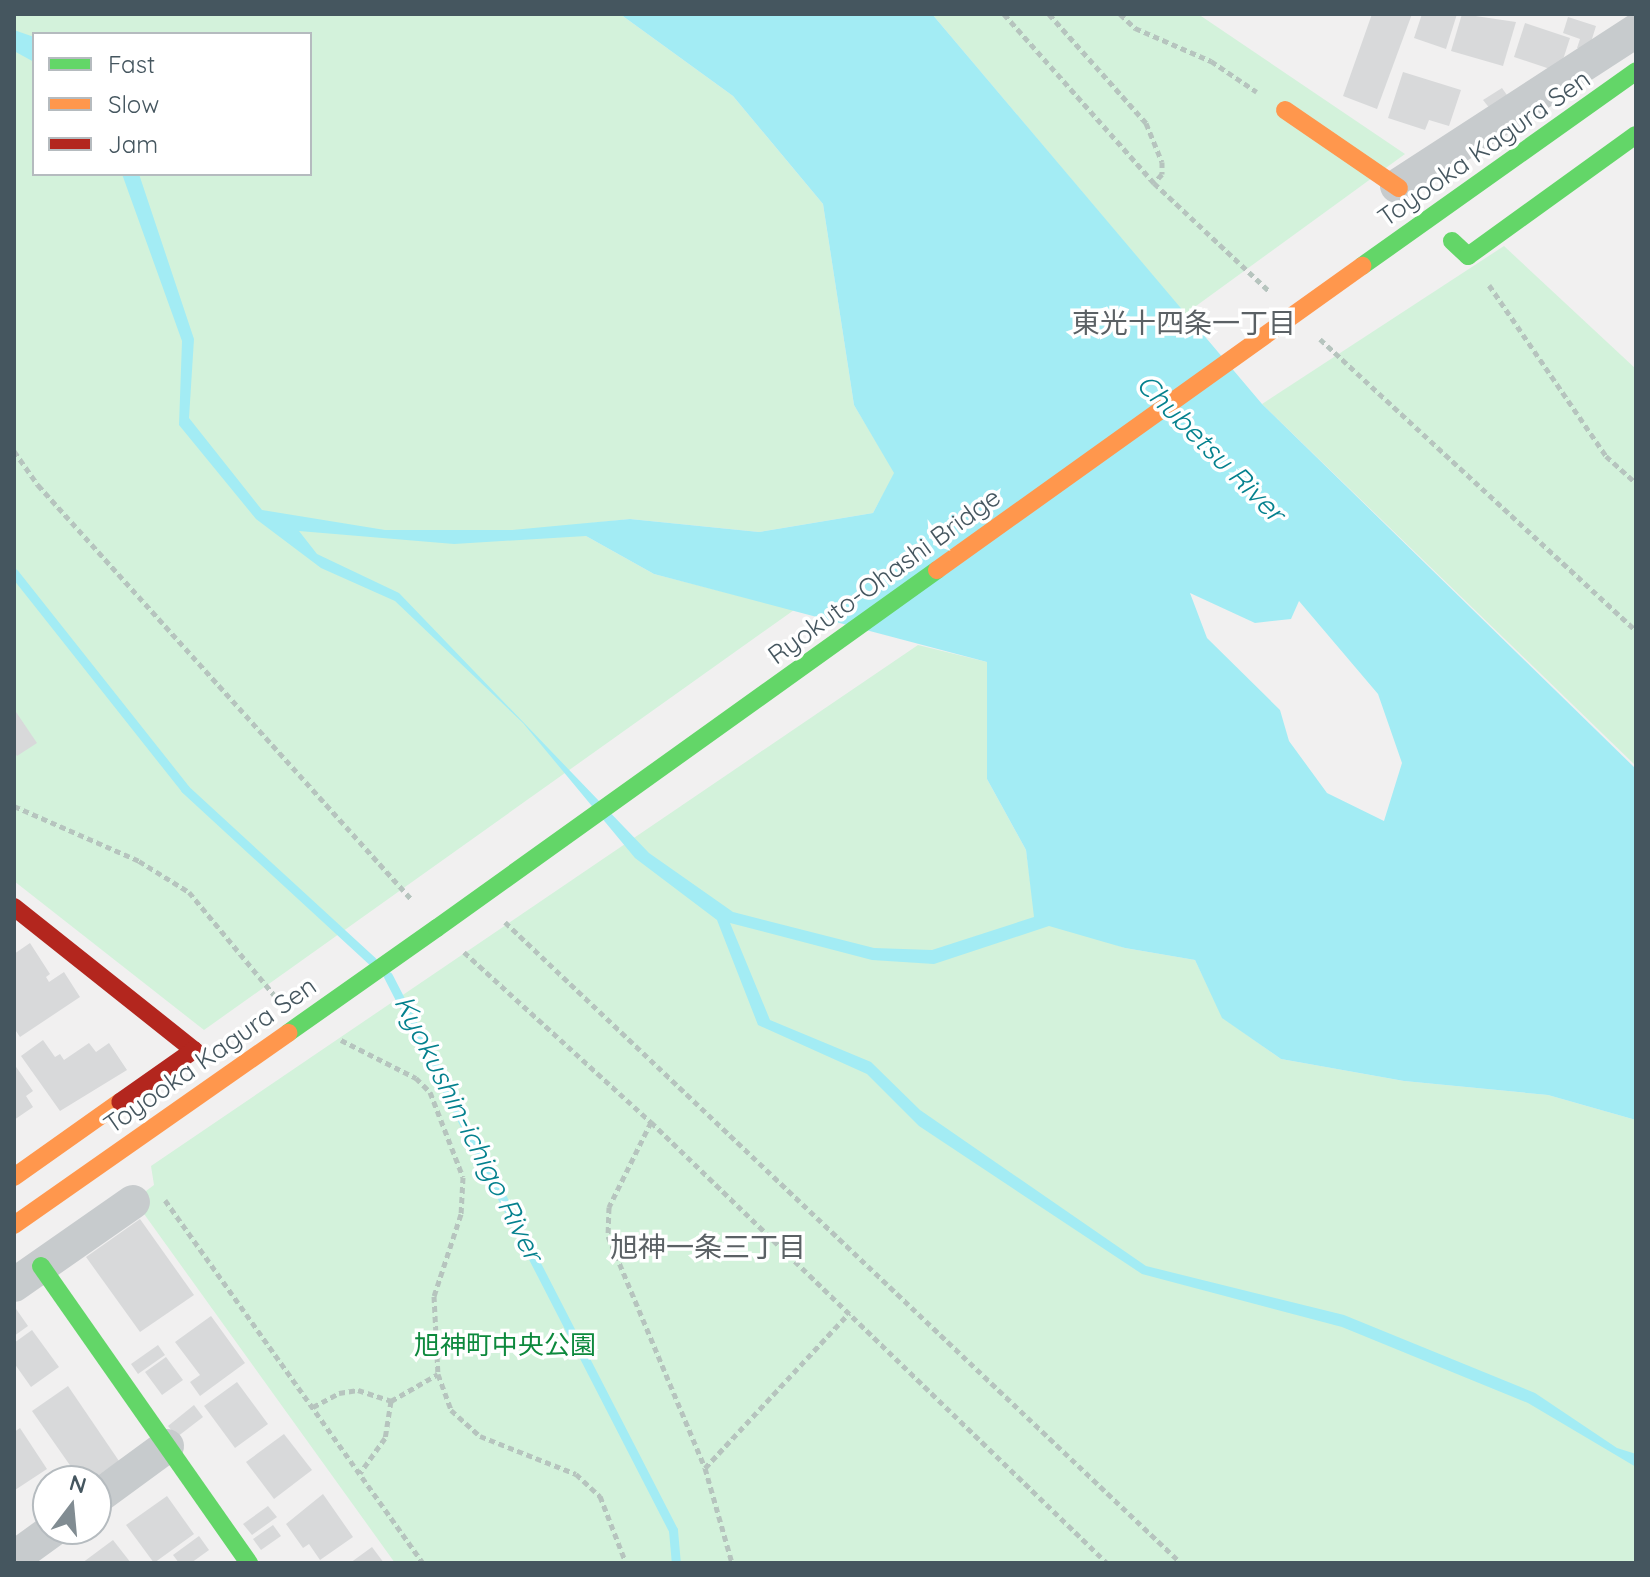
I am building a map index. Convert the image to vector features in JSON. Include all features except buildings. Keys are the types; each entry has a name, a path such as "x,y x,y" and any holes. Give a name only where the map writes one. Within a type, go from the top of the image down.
{"main road":[{"name":"Toyooka Kagura Sen","path":"1362,266 1636,71"},
{"path":"1285,110 1398,187"},
{"path":"1452,241 1468,256 1636,135"},
{"name":"Ryokuto-Ohashi Bridge","path":"437,928 1362,266"},
{"path":"14,1177 194,1050 16,912"},
{"name":"Toyooka Kagura Sen","path":"14,1225 437,928"},
{"path":"28,1276 167,1446 249,1563"}],"street":[{"path":"1610,14 1636,24"},
{"path":"1398,187 1636,31"},
{"path":"28,1276 133,1202"},
{"path":"112,1486 167,1446"},
{"path":"14,1558 32,1545"}],"path":[{"path":"1049,14 1146,123 1162,162 1162,174 1154,183"},
{"path":"1120,14 1135,28 1211,61 1285,110"},
{"path":"1468,256 1606,456 1636,483"},
{"path":"14,451 38,485 437,928 651,1122 1107,1563"},
{"path":"14,806 139,861 189,892 282,1004"},
{"path":"499,916 1181,1563"},
{"path":"329,1034 416,1078 430,1092 463,1177 461,1214 434,1296 438,1374 451,1410 480,1436 576,1474 600,1496 626,1563"},
{"path":"651,1122 609,1207 608,1236 705,1468 732,1563"},
{"path":"133,1202 154,1185 423,1563"},
{"path":"705,1468 849,1313"},
{"path":"313,1407 339,1393 358,1390 391,1401 438,1374"},
{"path":"360,1473 385,1438 391,1401"}],"green space":[{"path":"14,14 620,14 733,96 823,204 854,405 895,473 873,513 759,532 630,519 583,524 586,536 654,574 794,610 204,1030 14,881"},
{"path":"932,14 1198,14 1405,154 1185,314"},
{"path":"1504,246 1636,369 1636,766 1262,404"},
{"name":"旭神町中央公園","path":"918,645 987,662 987,779 1026,850 1035,917 1125,948 1195,960 1223,1018 1281,1059 1404,1081 1548,1095 1636,1120 1636,1563 395,1563 134,1200 154,1185 151,1166"}],"water":[{"name":"Chubetsu River","path":"620,14 932,14 1262,404 1636,769 1636,1120 1548,1095 1404,1081 1281,1059 1222,1018 1195,960 1125,948 1049,926 934,964 872,960 730,923 770,1020 871,1062 920,1110 1146,1266 1344,1315 1535,1393 1617,1448 1636,1454 1636,1467 1528,1403 1342,1327 1142,1274 919,1126 867,1074 758,1025 717,920 635,858 523,723 395,601 321,568 256,519 179,425 182,341 123,176 140,176 194,339 189,418 262,510 385,530 512,530 630,519 759,532 873,513 894,473 854,405 823,204 733,96","holes":["299,531 454,544 586,536 654,574 987,662 987,779 1026,850 1034,917 932,950 874,948 733,912 649,853 399,593 317,554","1190,593 1255,623 1291,619 1299,601 1378,694 1402,763 1384,821 1327,793 1289,741 1280,710 1207,638"]},
{"path":"14,30 32,36 32,61 14,51"}],"waterway":[{"name":"Kyokushin-ichigo River","path":"14,573 185,789 372,961"},
{"name":"Kyokushin-ichigo River","path":"388,976 673,1530 676,1563"}],"traffic: fast":[{"path":"1362,266 1636,71"},
{"path":"1452,241 1468,256 1636,135"},
{"path":"437,928 937,570"},
{"path":"288,1033 437,928"},
{"path":"41,1266 249,1563"}],"traffic: slow":[{"path":"1285,110 1399,188"},
{"path":"937,570 1362,266"},
{"path":"14,1225 288,1033"},
{"path":"14,1177 120,1102"}],"traffic: jam":[{"path":"14,907 194,1050 120,1102"}],"district":[{"name":"東光十四条一丁目","path":"1184,323"},
{"name":"旭神一条三丁目","path":"708,1247"}]}
